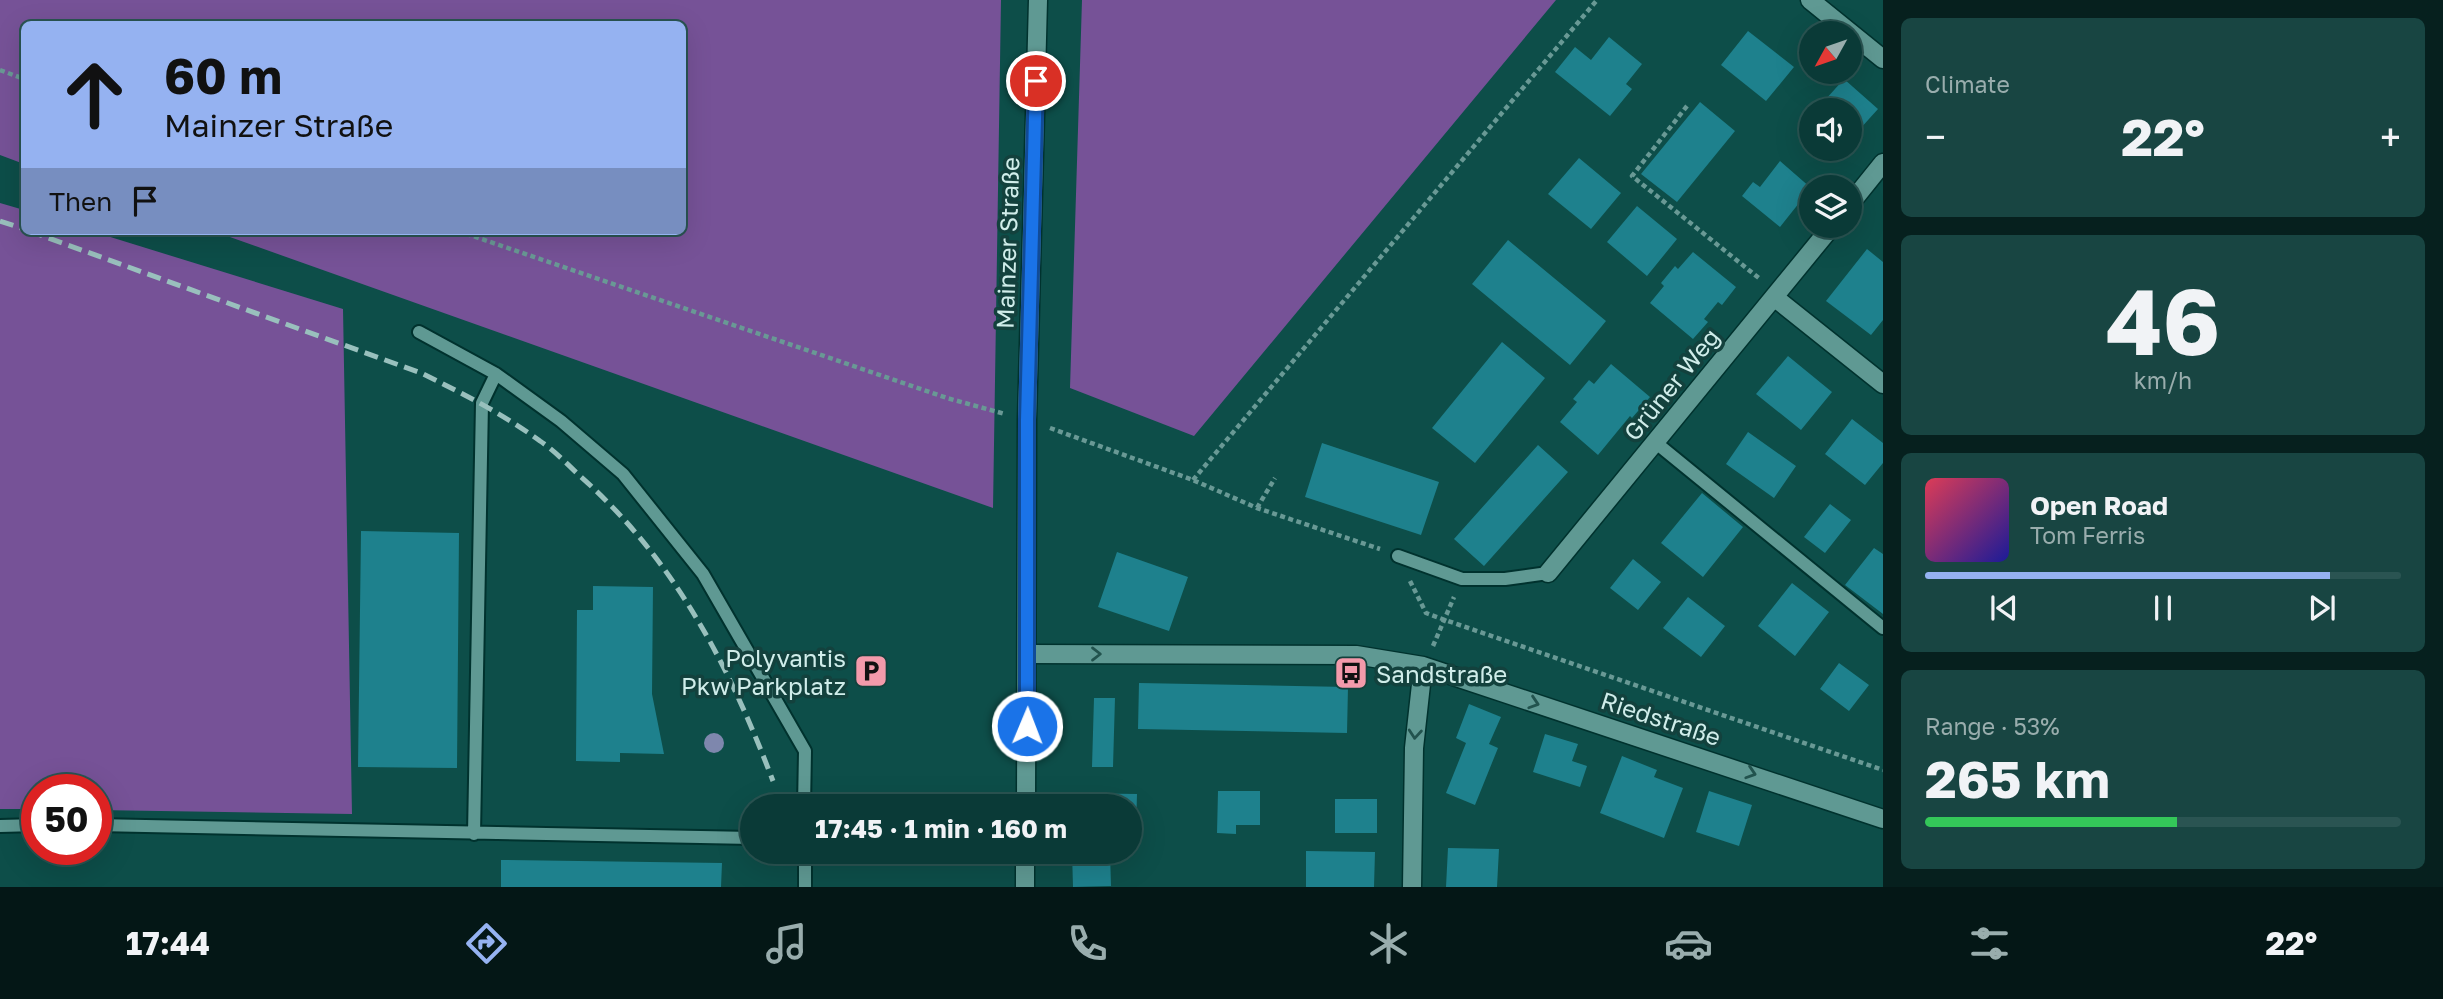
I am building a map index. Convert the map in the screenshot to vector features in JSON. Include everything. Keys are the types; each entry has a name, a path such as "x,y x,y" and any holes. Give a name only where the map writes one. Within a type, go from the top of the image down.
{"street":[{"name":"Mainzer Straße","path":"1026,794 1027,420 1038,0"},
{"path":"1810,0 1883,59"},
{"path":"1862,189 1883,163"},
{"name":"Grüner Weg","path":"1548,573 1822,238"},
{"path":"1775,295 1883,384"},
{"path":"1028,653 1356,655 1423,666 1414,748 1412,887"},
{"name":"Riedstraße","path":"1423,666 1883,819"},
{"path":"1025,864 1025,887"}],"lane":[{"path":"419,332 496,374 561,421 622,474 704,574 805,751 804,794"},
{"path":"474,834 482,403 496,374"},
{"path":"1655,442 1883,628"},
{"path":"1398,556 1462,579 1505,579 1548,573"},
{"path":"0,826 21,825"},
{"path":"112,825 740,838"},
{"path":"805,864 805,887"}],"path":[{"path":"1193,480 1597,0"},
{"path":"0,70 21,78"},
{"path":"1687,106 1632,176 1775,295"},
{"path":"470,235 947,398 1027,420 1193,480 1256,508 1398,556 1426,613 1883,770"},
{"path":"1256,508 1275,478"}],"shaded area":[{"path":"0,0 1001,0 993,508 224,235 686,235 686,21 21,21 21,163 0,155"},
{"path":"1082,0 1556,0 1194,436 1070,388"},
{"path":"0,203 21,209 21,235 104,235 343,309 352,814 112,810 112,774 21,774 21,809 0,809"}],"building":[{"path":"1748,31 1794,67 1766,101 1721,65"},
{"path":"1609,37 1642,64 1626,84 1632,89 1610,116 1555,72 1575,47 1591,60"},
{"path":"1839,84 1850,84 1878,109 1862,127 1862,98 1827,98"},
{"path":"1700,102 1735,131 1677,202 1641,174"},
{"path":"1579,158 1621,193 1591,229 1548,194"},
{"path":"1780,161 1799,178 1799,203 1780,227 1742,196 1753,182 1760,187"},
{"path":"1637,206 1677,239 1647,276 1607,242"},
{"path":"1508,240 1606,321 1570,365 1472,284"},
{"path":"1867,249 1883,262 1883,320 1871,335 1826,301"},
{"path":"1693,252 1736,287 1722,305 1718,302 1704,319 1708,322 1693,339 1650,303 1675,266 1678,269"},
{"path":"1502,342 1545,378 1475,463 1432,428"},
{"path":"1788,356 1832,392 1801,430 1756,394"},
{"path":"1611,364 1650,397 1632,418 1630,416 1598,455 1560,422 1577,402 1573,399 1589,380 1594,384"},
{"path":"1852,419 1883,443 1883,463 1865,485 1825,454"},
{"path":"1748,432 1796,466 1774,498 1726,464"},
{"path":"1322,443 1439,482 1421,535 1305,497"},
{"path":"1538,445 1568,472 1484,566 1454,539"},
{"path":"1702,493 1743,527 1703,577 1661,543"},
{"path":"1830,504 1851,520 1825,553 1804,537"},
{"path":"361,531 459,533 457,768 358,767"},
{"path":"1874,548 1883,554 1883,614 1845,585"},
{"path":"1117,552 1188,577 1169,631 1098,607"},
{"path":"1633,559 1661,582 1638,610 1610,588"},
{"path":"1792,583 1829,612 1795,656 1758,626"},
{"path":"593,586 653,587 652,694 664,754 620,753 620,762 576,761 577,610 593,610"},
{"path":"1688,597 1725,626 1701,657 1663,628"},
{"path":"1839,663 1869,685 1849,711 1820,689"},
{"path":"1139,683 1348,687 1347,733 1138,729"},
{"path":"1094,698 1115,698 1113,767 1092,767"},
{"path":"1469,704 1501,717 1489,744 1498,748 1475,805 1446,793 1466,743 1456,738"},
{"path":"1545,734 1578,744 1572,761 1587,766 1580,787 1533,772"},
{"path":"1622,756 1657,770 1654,777 1683,788 1664,838 1600,813"},
{"path":"1218,791 1260,791 1260,825 1236,825 1236,834 1217,833"},
{"path":"1709,791 1752,805 1739,846 1696,832"},
{"path":"1069,793 1137,794 1069,794"},
{"path":"1335,799 1377,799 1377,833 1335,833"},
{"path":"1448,848 1499,849 1497,887 1446,887"},
{"path":"1306,851 1375,852 1374,887 1306,887"},
{"path":"501,860 722,863 721,887 501,887"},
{"path":"1072,864 1110,864 1111,886 1073,887"}],"railway":[{"path":"0,221 21,228"},
{"path":"40,235 421,373 497,413 545,445 613,508 644,542 671,578 695,616 738,696 773,781"}],"place":[{"name":"Polyvantis Pkw Parkplatz","path":"871,671"},
{"name":"Sandstraße","path":"1351,673"}],"route":[{"path":"1027,726 1027,420 1036,81"}]}
